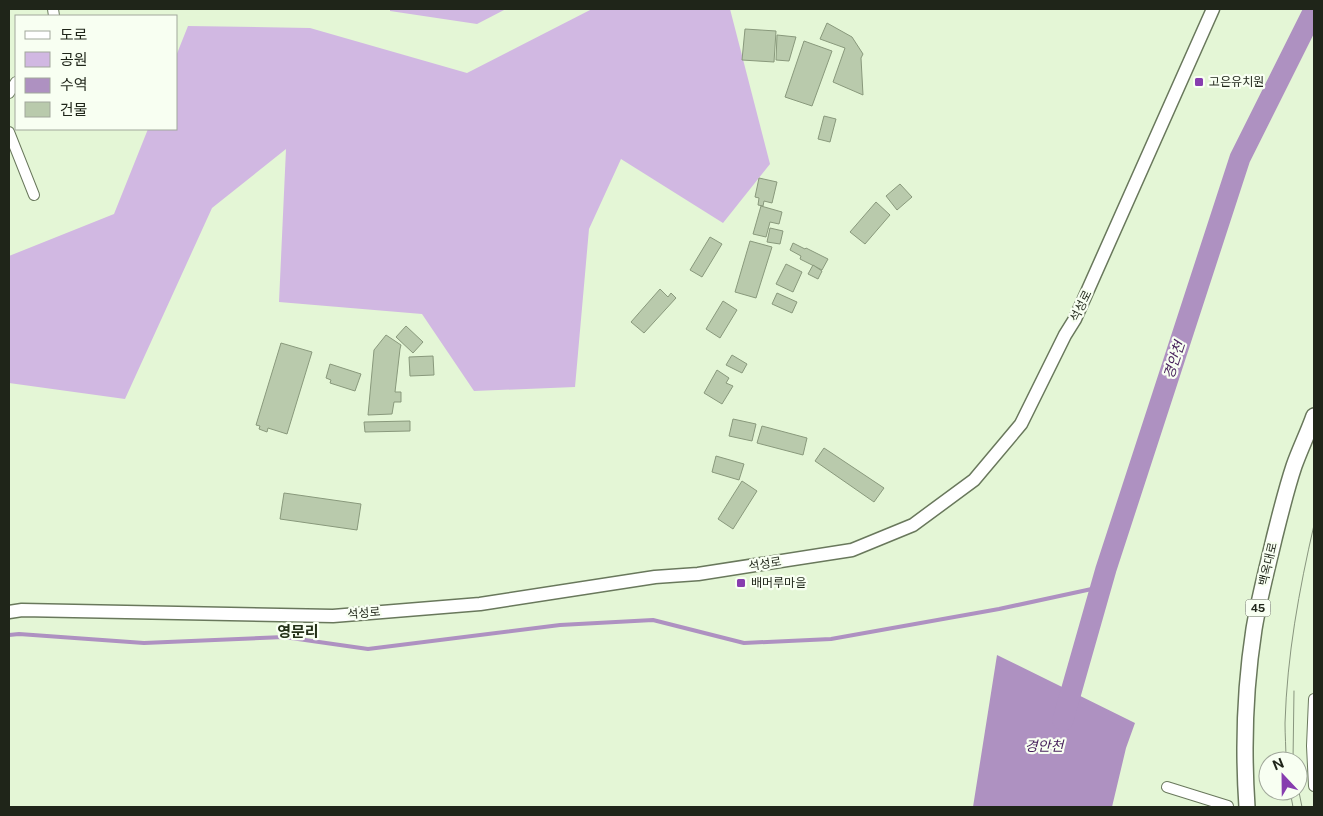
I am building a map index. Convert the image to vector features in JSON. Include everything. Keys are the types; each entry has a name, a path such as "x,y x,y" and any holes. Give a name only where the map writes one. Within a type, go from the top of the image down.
{"main road":[{"name":"백옥대로","path":"1247,807 1245,778 1246,729 1254,628 1266,572 1289,484 1314,416"}],"street":[{"name":"석성로","path":"9,612 22,610 333,616 480,604 656,577 698,574 852,550 913,525 974,480 1020,424 1075,319 1213,9"},
{"path":"9,132 34,195"},
{"path":"1314,699 1312,746 1314,786"},
{"path":"1167,787 1228,806"}],"green space":[{"path":"390,9 506,9 477,24 390,11"},
{"path":"592,9 730,9 770,164 723,223 621,159 589,229 575,387 474,391 422,314 279,302 286,149 212,208 125,399 9,383 9,256 114,214 148,130 178,130 178,51 188,26 310,28 467,73"}],"water":[{"name":"경안천","path":"997,655 1135,723 1126,748 1112,807 973,807"}],"building":[{"path":"827,23 852,37 863,54 861,58 863,95 833,82 845,48 820,39"},
{"path":"745,29 776,31 774,62 742,60"},
{"path":"777,35 796,37 789,61 776,60"},
{"path":"804,41 832,51 812,106 785,97"},
{"path":"824,116 836,119 830,142 818,139"},
{"path":"759,178 777,182 772,203 764,201 763,206 758,205 759,198 755,197"},
{"path":"900,184 912,197 897,210 886,196"},
{"path":"876,202 890,215 865,244 850,232"},
{"path":"761,206 782,212 779,224 770,222 766,237 753,234"},
{"path":"770,228 783,231 780,244 767,242"},
{"path":"710,237 722,244 702,277 690,270"},
{"path":"750,241 772,247 756,298 735,292"},
{"path":"793,243 828,259 822,270 800,259 801,256 790,250"},
{"path":"786,264 802,272 793,292 776,284"},
{"path":"813,265 822,271 818,279 808,274"},
{"path":"660,289 668,297 671,293 676,298 644,333 631,322"},
{"path":"777,293 797,302 792,313 772,304"},
{"path":"723,301 737,310 720,338 706,329"},
{"path":"406,326 423,342 413,353 396,337"},
{"path":"386,335 401,345 395,392 401,392 401,402 394,402 392,414 368,415 374,350"},
{"path":"281,343 312,352 287,434 268,428 267,432 259,429 260,426 256,425"},
{"path":"732,355 747,364 742,373 726,365"},
{"path":"433,356 434,375 410,376 409,357"},
{"path":"330,364 361,374 355,391 330,383 331,380 326,378"},
{"path":"717,370 729,378 726,383 733,386 722,404 704,393"},
{"path":"733,419 756,424 752,441 729,436"},
{"path":"410,421 410,431 365,432 364,422"},
{"path":"762,426 807,438 803,455 757,443"},
{"path":"824,448 884,488 874,502 815,461"},
{"path":"716,456 744,464 739,480 712,472"},
{"path":"742,481 757,491 733,529 718,519"},
{"path":"284,493 361,504 357,530 280,519"}],"waterway":[{"name":"경안천","path":"1063,720 1106,569 1240,158 1314,10"},
{"path":"9,635 19,634 144,643 284,637 368,649 560,625 653,620 744,643 831,639 999,609 1101,587"}],"tram line":[{"path":"1286,751 1286,698 1291,648 1303,574 1314,525"},
{"path":"1293,751 1294,691"},
{"path":"1292,801 1293,807"},
{"path":"1301,801 1302,807"}],"place":[{"name":"고은유치원","path":"1199,82"},
{"name":"배머루마을","path":"741,583"}],"district":[{"name":"영문리","path":"298,632"}]}
